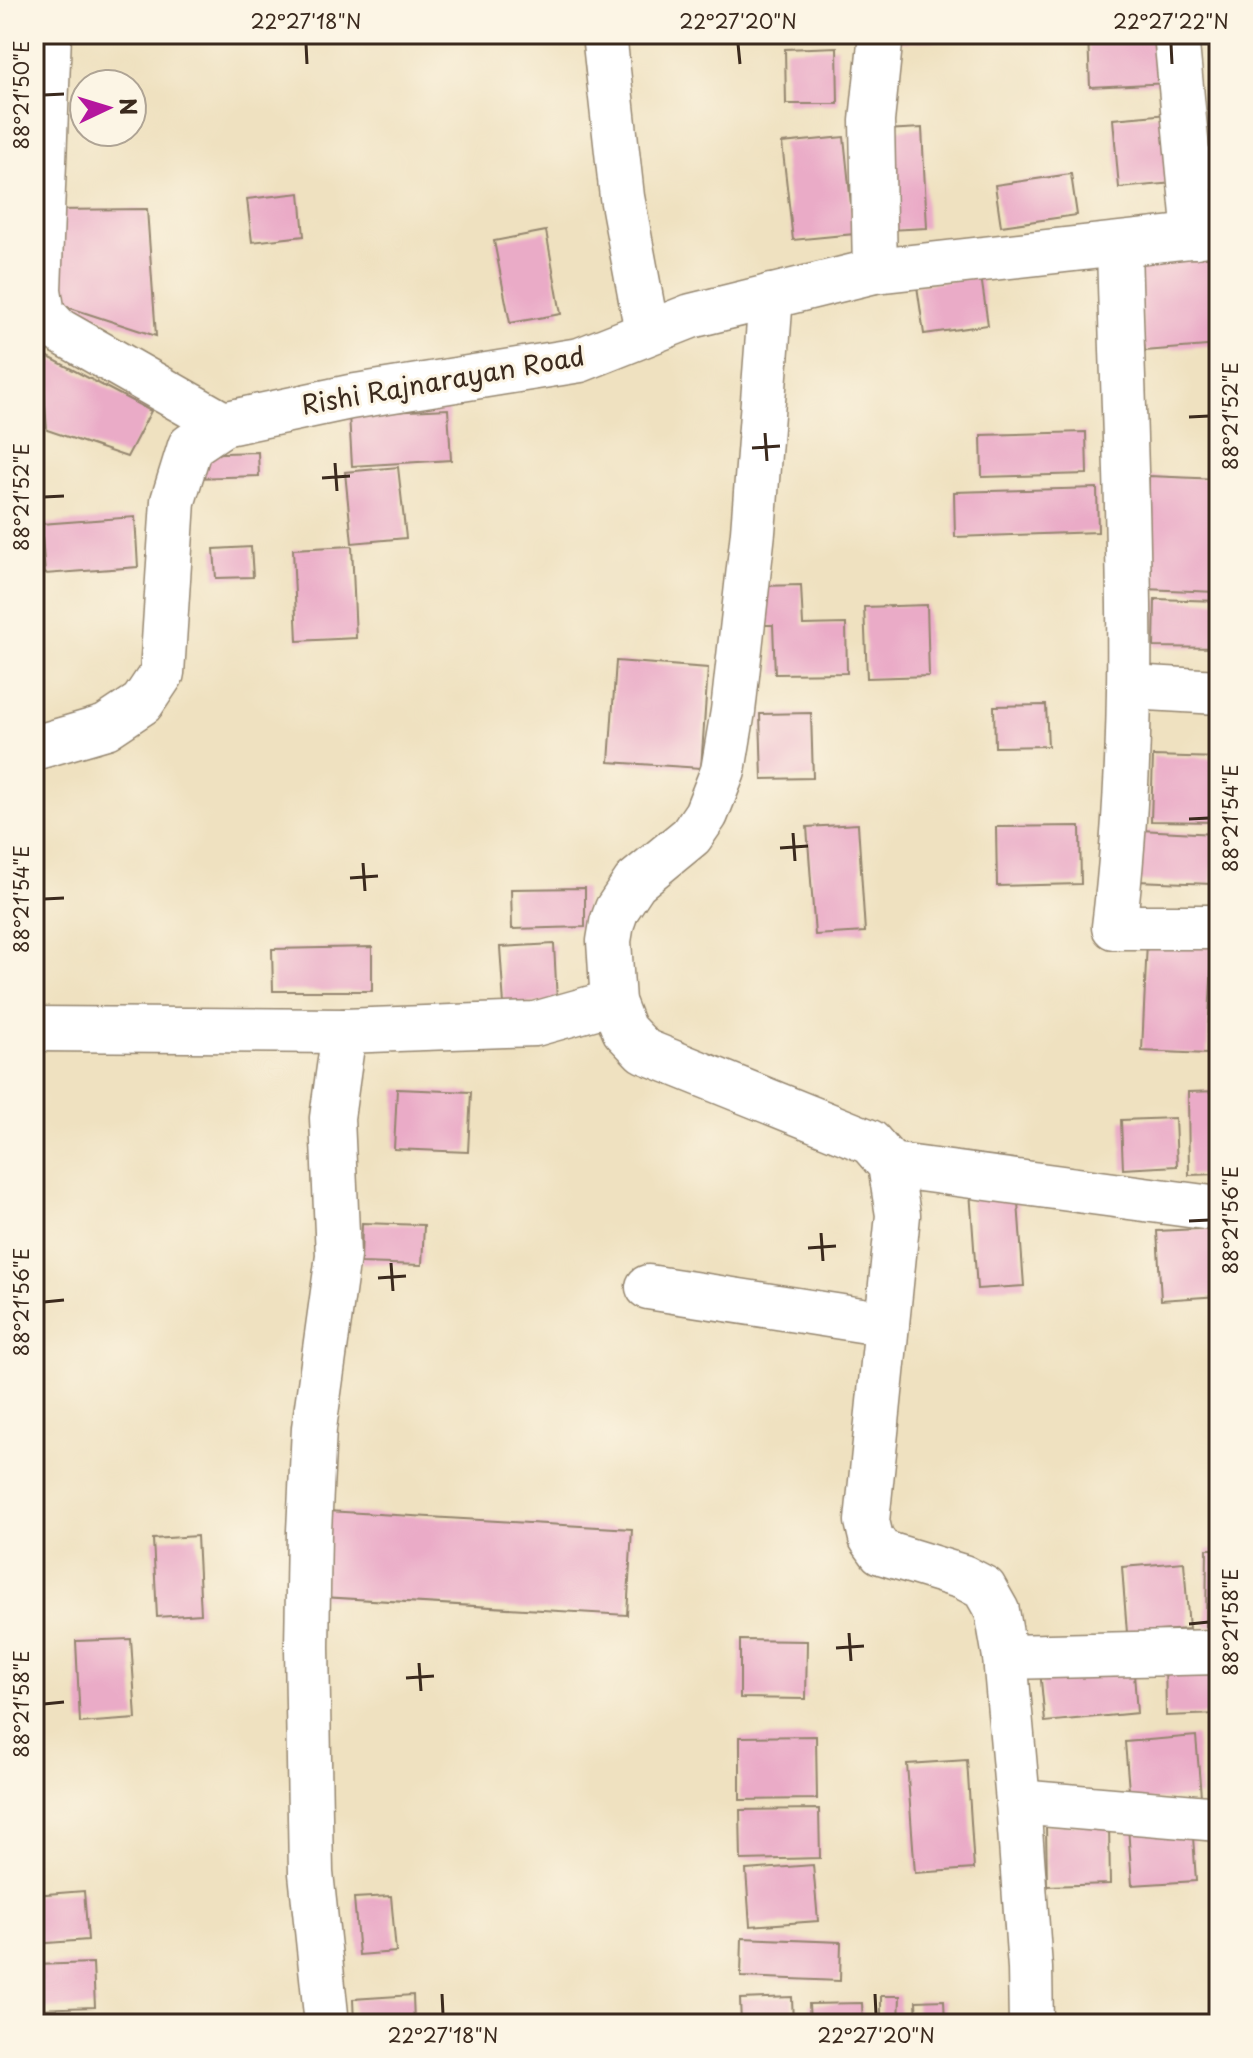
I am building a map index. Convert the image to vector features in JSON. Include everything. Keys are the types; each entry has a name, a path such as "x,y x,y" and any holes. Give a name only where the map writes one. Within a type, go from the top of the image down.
{"street":[{"path":"49,34 39,290 43,314 58,330 223,424"},
{"path":"604,34 622,197 647,332"},
{"path":"875,271 872,121 881,34"},
{"path":"1176,34 1207,234"},
{"name":"Rishi Rajnarayan Road","path":"34,748 106,727 142,703 162,673 173,501 190,446 223,424 350,397 580,360 691,316 875,271 1207,234"},
{"path":"1119,245 1130,687 1122,856 1114,927 1219,927"},
{"path":"771,296 753,532 733,711 723,771 706,814 691,836 635,882 617,909 609,941 613,1002 624,1030 644,1051 870,1142 890,1165 898,1215 867,1521 871,1538 881,1552 963,1577 984,1588 997,1611 1005,1657 1018,1802 1031,2024"},
{"path":"1130,687 1219,692"},
{"path":"34,1029 344,1031 535,1024 613,1002"},
{"path":"327,2024 311,1873 307,1647 314,1428 338,1256 332,1118 344,1031"},
{"path":"890,1165 1219,1209"},
{"path":"648,1287 887,1324"},
{"path":"1005,1657 1219,1652"},
{"path":"1018,1802 1219,1819"}],"building":[{"path":"896,34 972,34 972,39 896,42"},
{"path":"1088,34 1166,34 1169,83 1090,87"},
{"path":"837,47 838,104 786,104 785,49"},
{"path":"1179,113 1185,182 1119,188 1113,119"},
{"path":"922,128 927,228 889,230 884,130"},
{"path":"844,137 854,234 793,240 782,143"},
{"path":"1071,174 1077,215 1001,226 995,185"},
{"path":"300,193 304,236 252,242 247,199"},
{"path":"147,209 156,336 49,301 52,210"},
{"path":"546,231 561,314 510,323 494,241"},
{"path":"1219,253 1219,345 1145,351 1137,259"},
{"path":"981,276 988,325 924,334 917,286"},
{"path":"41,353 151,411 127,457 47,430"},
{"path":"448,409 451,460 352,466 349,414"},
{"path":"1086,432 1087,474 982,477 981,435"},
{"path":"258,452 259,476 193,478 192,454"},
{"path":"398,467 406,538 352,543 345,472"},
{"path":"1149,476 1219,479 1216,592 1145,589"},
{"path":"1097,488 1098,532 955,537 954,492"},
{"path":"135,517 138,567 45,574 41,524"},
{"path":"352,546 356,638 297,641 293,549"},
{"path":"251,547 253,577 216,578 214,549"},
{"path":"801,585 803,625 846,624 847,673 775,674 773,625 764,625 762,586"},
{"path":"1155,599 1219,601 1219,648 1154,647"},
{"path":"927,605 929,676 867,678 864,607"},
{"path":"616,661 708,668 701,768 609,762"},
{"path":"1046,705 1048,746 995,747 994,706"},
{"path":"811,713 813,778 762,779 760,714"},
{"path":"1153,756 1219,758 1218,822 1151,821"},
{"path":"858,824 865,932 815,935 807,827"},
{"path":"1080,826 1081,884 997,886 996,827"},
{"path":"1140,830 1214,834 1212,884 1137,881"},
{"path":"585,888 585,927 512,929 511,889"},
{"path":"1147,941 1213,944 1207,1054 1142,1051"},
{"path":"554,944 557,1002 504,1005 500,947"},
{"path":"372,947 372,991 273,991 272,949"},
{"path":"397,1089 471,1092 468,1152 394,1149"},
{"path":"1219,1091 1219,1174 1189,1175 1188,1092"},
{"path":"1175,1118 1177,1166 1123,1169 1121,1120"},
{"path":"1017,1188 1024,1286 977,1289 970,1191"},
{"path":"362,1223 424,1225 422,1265 361,1263"},
{"path":"1219,1228 1219,1296 1161,1300 1157,1231"},
{"path":"327,1511 632,1529 627,1615 322,1597"},
{"path":"197,1536 201,1614 157,1617 153,1539"},
{"path":"1207,1549 1219,1549 1219,1626 1206,1626"},
{"path":"1184,1562 1189,1629 1127,1633 1122,1567"},
{"path":"131,1639 136,1719 80,1723 76,1641"},
{"path":"740,1640 807,1641 806,1699 740,1698"},
{"path":"1219,1657 1219,1714 1166,1716 1165,1658"},
{"path":"1133,1661 1137,1713 1045,1722 1040,1670"},
{"path":"816,1736 817,1799 740,1800 740,1737"},
{"path":"1196,1736 1201,1796 1130,1802 1125,1742"},
{"path":"967,1760 974,1869 915,1873 907,1764"},
{"path":"819,1809 820,1858 741,1860 740,1810"},
{"path":"1192,1822 1196,1881 1132,1885 1128,1826"},
{"path":"1109,1824 1110,1884 1047,1886 1046,1825"},
{"path":"813,1865 818,1921 750,1926 746,1870"},
{"path":"84,1891 88,1940 34,1944 34,1895"},
{"path":"391,1896 396,1952 359,1955 354,1898"},
{"path":"742,1938 841,1942 840,1981 741,1977"},
{"path":"93,1963 95,2007 34,2009 34,1965"},
{"path":"413,1995 414,2023 354,2024 353,1999"},
{"path":"881,1996 900,1996 899,2024 881,2024"},
{"path":"792,1997 793,2024 741,2024 740,1999"},
{"path":"944,2000 945,2024 917,2024 916,2001"},
{"path":"862,2003 863,2024 810,2024 809,2004"}]}
